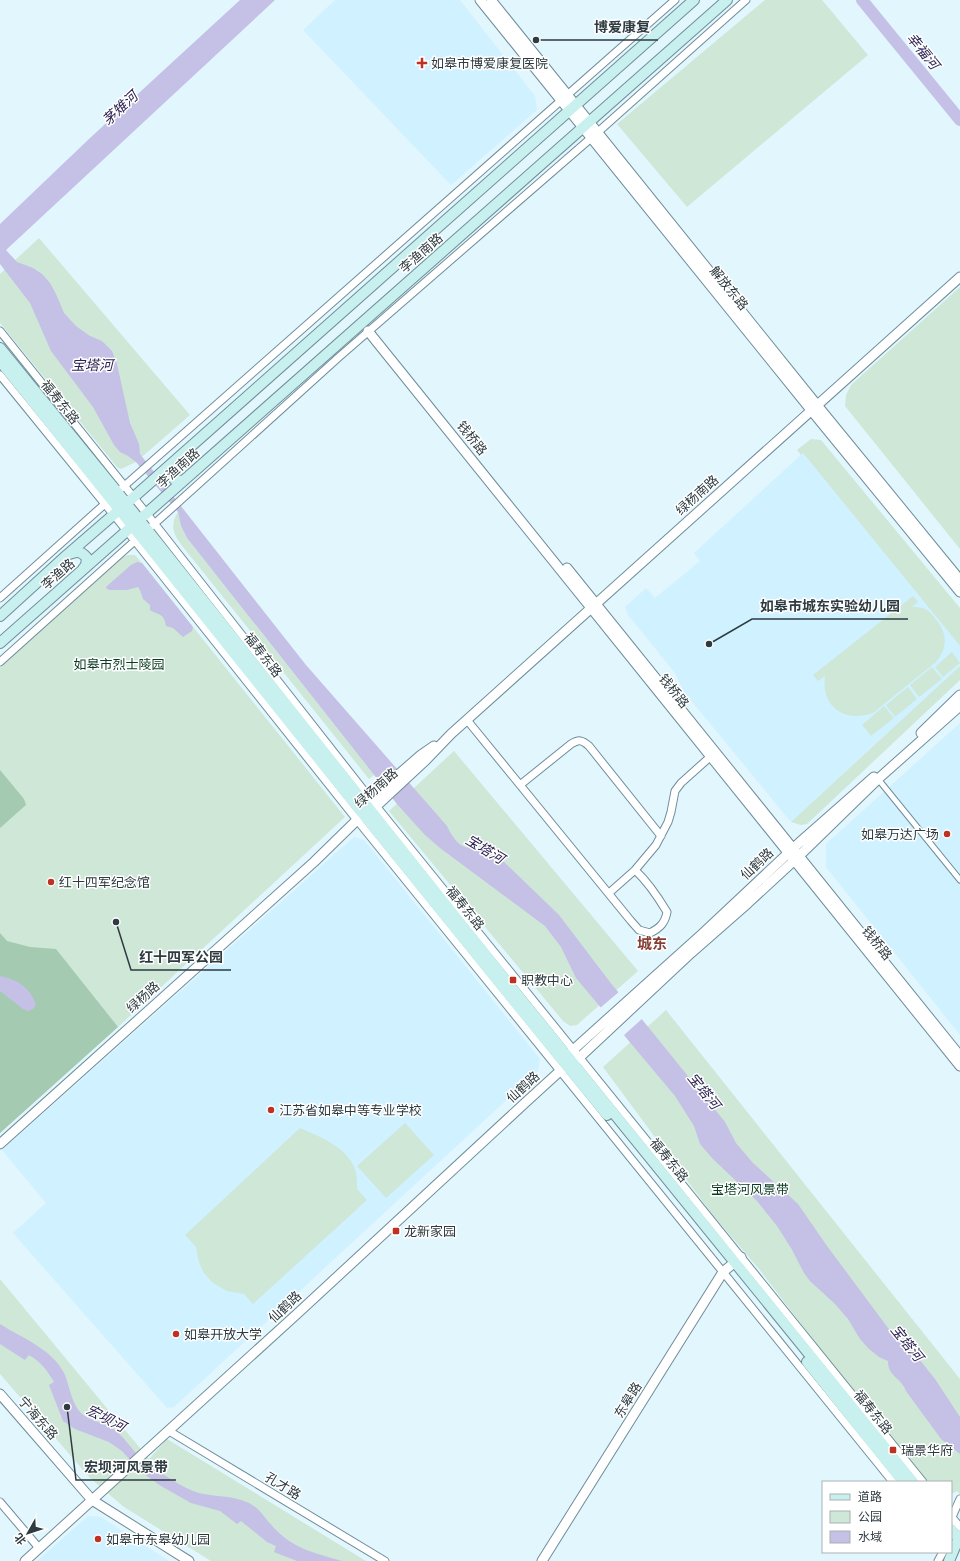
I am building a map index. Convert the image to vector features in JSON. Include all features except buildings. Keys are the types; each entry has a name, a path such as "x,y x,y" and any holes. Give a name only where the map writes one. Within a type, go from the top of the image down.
{"main road":[{"name":"李渔南路","path":"123,506 694,0"},
{"name":"李渔南路","path":"137,523 727,0"},
{"name":"福寿东路","path":"0,348 114,495"},
{"name":"福寿东路","path":"0,361 114,495 369,807 902,1481"},
{"path":"170,465 170,474 175,480 183,481"},
{"name":"李渔路","path":"0,616 123,506"},
{"name":"李渔路","path":"0,643 137,523"},
{"path":"67,555 78,551 83,553 87,558 86,565 80,572"},
{"name":"福寿东路","path":"732,1264 912,1481"},
{"path":"952,1536 954,1549"}],"street":[{"name":"解放东路","path":"480,0 565,98"},
{"name":"解放东路","path":"491,0 565,98 814,407 960,592"},
{"path":"0,598 150,463 675,0"},
{"path":"0,662 371,329 595,135 746,0"},
{"name":"绿杨南路","path":"369,807 960,277"},
{"name":"钱桥路","path":"371,329 511,507 593,606 790,851 960,1066"},
{"path":"0,331 114,495"},
{"path":"0,375 114,495 369,807 569,1061 732,1264 892,1481"},
{"name":"解放东路","path":"814,407 960,580"},
{"name":"钱桥路","path":"593,606 710,757 790,851"},
{"name":"仙鹤路","path":"25,1561 169,1431 569,1061 641,988 702,934 790,851 874,777 960,695"},
{"name":"仙鹤路","path":"591,1040 647,995 691,953 796,859 878,779 960,706"},
{"path":"467,720 639,930 650,933 658,929 665,921 667,912 661,901 635,870"},
{"path":"520,785 570,744 577,740 583,741 589,746 661,836"},
{"path":"609,893 635,870 656,845 671,812 675,791 681,783 710,757"},
{"path":"878,779 960,880"},
{"name":"绿杨路","path":"0,1144 314,862 369,807"},
{"name":"钱桥路","path":"796,859 960,1056"},
{"path":"732,1264 922,1481"},
{"name":"东皋路","path":"542,1561 732,1264"},
{"name":"宁海东路","path":"0,1394 92,1500 189,1561"},
{"name":"孔才路","path":"169,1431 385,1561"},
{"path":"952,1517 960,1499"},
{"path":"0,1502 40,1548"},
{"path":"952,1520 960,1527"},
{"path":"938,1561 949,1553"}],"shaded area":[{"name":"如皋市博爱康复医院","path":"335,0 460,0 535,96 537,110 451,185 303,30"},
{"path":"803,453 960,646 960,666 791,822 684,692 675,673 628,615 625,607 646,588 655,598 700,561 694,553"},
{"path":"960,723 960,1035 826,867 826,844"},
{"name":"江苏省如皋中等专业学校","path":"354,837 364,840 540,1059 538,1071 174,1407 167,1408 13,1233 46,1203 2,1150"},
{"name":"如皋市东皋幼儿园","path":"88,1516 101,1517 169,1561 37,1561"}],"green space":[{"path":"765,0 822,0 868,55 687,207 617,124"},
{"path":"39,238 190,415 136,462 121,469 117,467 0,323 0,274"},
{"path":"960,287 960,549 845,406 846,395 851,385"},
{"path":"811,439 821,440 960,608 960,646 803,453 801,455 797,450"},
{"path":"178,512 181,526 187,538 374,775 369,779 180,543 173,526"},
{"name":"如皋市烈士陵园","path":"128,555 135,555 142,563 345,817 118,1027 0,1133 0,667 120,558"},
{"path":"913,596 918,602 912,607 920,607 928,610 942,628 945,645 936,662 873,713 862,716 853,716 844,714 837,710 831,704 827,696 825,676 818,681 813,675"},
{"path":"952,652 960,663 943,677 935,667"},
{"path":"960,666 960,680 807,824 801,825 791,822"},
{"path":"932,667 942,679 919,697 910,685"},
{"path":"908,687 917,699 895,717 886,705"},
{"path":"884,706 894,718 871,736 862,725"},
{"path":"454,751 638,971 577,1025 570,1026 563,1021 389,811"},
{"path":"0,770 24,799 26,805 0,828"},
{"path":"0,933 7,941 30,947 56,949 118,1027 0,1133"},
{"name":"宝塔河风景带","path":"666,1010 960,1379 960,1494 957,1491 952,1494 952,1481 928,1481 925,1478 844,1380 759,1269 712,1214 603,1067"},
{"path":"405,1123 434,1155 386,1198 357,1166"},
{"path":"300,1128 326,1140 348,1157 356,1173 357,1189 367,1200 253,1304 244,1294 227,1291 213,1283 203,1272 198,1259 196,1247 185,1235"},
{"path":"0,1279 149,1459 167,1439 366,1561 211,1561 124,1507 90,1478 0,1374"}],"water":[{"name":"宝塔河","path":"240,0 275,0 6,250 17,262 33,268 42,274 50,283 64,313 76,326 90,336 102,341 112,351 117,364 130,423 139,444 140,454 306,665 447,826 461,845 469,848 474,847 504,862 559,915 613,986 725,1122 736,1143 753,1163 798,1204 827,1246 891,1332 919,1359 935,1379 960,1417 960,1454 941,1439 906,1391 904,1386 892,1374 888,1361 879,1357 869,1349 860,1339 848,1319 835,1304 810,1281 777,1226 757,1201 712,1158 700,1144 694,1126 675,1096 576,978 561,947 545,926 440,848 424,834 397,804 187,538 181,526 178,512 136,462 120,452 114,445 93,407 51,351 30,303 0,264 0,224 90,138"},
{"path":"137,562 142,563 193,627 192,631 183,637 173,628 166,626 161,615 150,610 150,605 143,599 138,587 127,590 109,590 106,588 131,565"},
{"path":"0,976 12,979 27,989 36,1005 33,1009 28,1011 23,1009 0,991"},
{"path":"0,1324 36,1345 52,1357 64,1373 78,1410 85,1416 115,1430 150,1467 193,1491 207,1495 235,1498 249,1503 260,1512 277,1531 292,1543 315,1553 342,1561 297,1561 274,1552 276,1546 267,1542 241,1521 237,1524 220,1511 191,1503 161,1486 141,1472 122,1451 109,1442 75,1429 63,1421 49,1385 54,1382 49,1374 40,1363 29,1355 25,1360 0,1344"}],"pier":[{"path":"620,991 643,1018 623,1036 600,1008"}],"waterway":[{"name":"幸福河","path":"862,0 960,120"}],"place":[{"name":"博爱康复","path":"536,40"},
{"name":"如皋市博爱康复医院","path":"422,63"},
{"name":"如皋市城东实验幼儿园","path":"709,644"},
{"name":"如皋万达广场","path":"947,834"},
{"name":"红十四军纪念馆","path":"51,882"},
{"name":"红十四军公园","path":"116,922"},
{"name":"职教中心","path":"513,980"},
{"name":"江苏省如皋中等专业学校","path":"271,1110"},
{"name":"龙新家园","path":"396,1231"},
{"name":"如皋开放大学","path":"176,1334"},
{"name":"宏坝河风景带","path":"67,1407"},
{"name":"瑞景华府","path":"893,1450"},
{"name":"如皋市东皋幼儿园","path":"98,1539"}],"district":[{"name":"城东","path":"652,943"}],"water label":[{"name":"茅雉河","path":"120,108"},
{"name":"宏坝河","path":"106,1418"}]}
